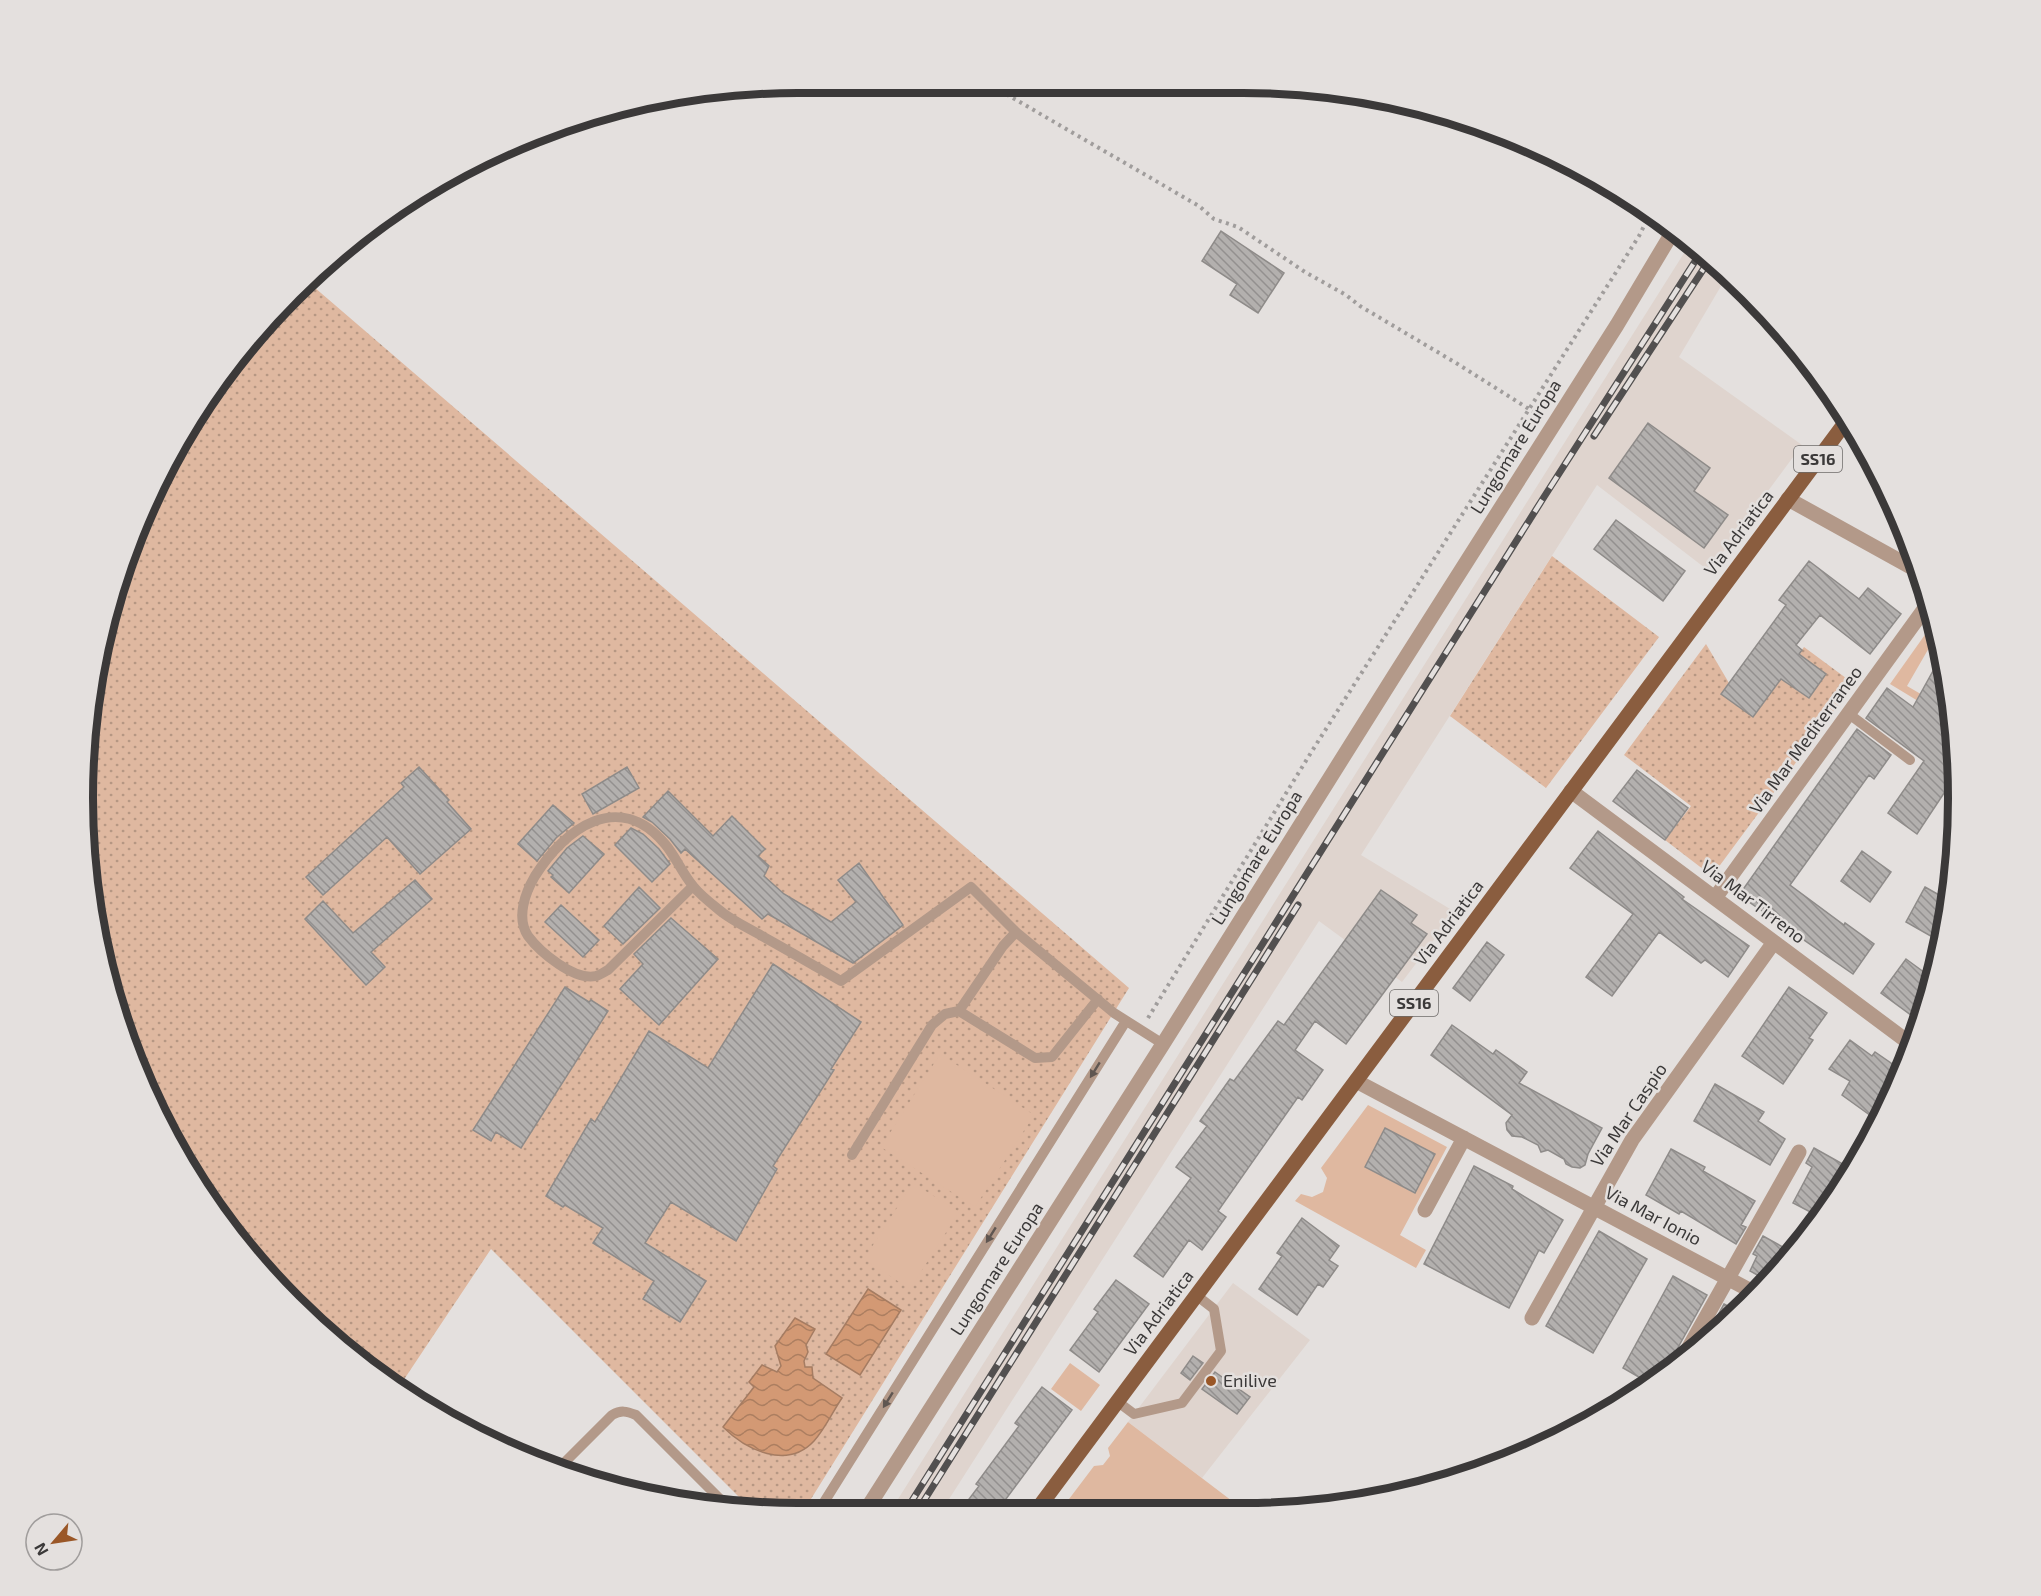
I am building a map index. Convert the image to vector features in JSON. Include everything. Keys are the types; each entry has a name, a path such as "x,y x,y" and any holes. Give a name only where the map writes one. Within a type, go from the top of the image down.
{"main road":[{"name":"Via Adriatica","path":"1042,1503 1842,427"}],"street":[{"name":"Lungomare Europa","path":"871,1503 1163,1044 1670,237"},
{"path":"1788,499 1909,566"},
{"name":"Via Mar Mediterraneo","path":"1715,898 1923,611"},
{"name":"Via Mar Tirreno","path":"1571,791 1905,1040"},
{"name":"Via Mar Caspio","path":"1532,1318 1632,1140 1774,942"},
{"name":"Via Mar Ionio","path":"1356,1081 1749,1289"},
{"path":"1425,1210 1464,1138"},
{"path":"1693,1340 1799,1152"}],"lane":[{"path":"1849,714 1910,760"},
{"path":"693,886 608,970 596,976 582,975 562,966 536,946 523,928 521,914 529,886 547,857 576,830 596,819 613,816 632,819 650,829 665,844 693,886 724,915 841,981 971,887 1016,932 1126,1021 1163,1044"},
{"path":"852,1155 932,1025 945,1014 959,1011 1003,946 1016,932"},
{"path":"959,1011 1035,1058 1052,1057 1098,999"},
{"path":"824,1503 1126,1021"},
{"path":"1118,1402 1134,1414 1182,1403 1221,1351 1214,1309 1196,1295"},
{"path":"564,1463 612,1415 626,1411 636,1415 719,1498"}],"path":[{"path":"1004,93 1199,206 1214,219 1238,228 1553,425"},
{"path":"1155,1006 1306,761 1647,221"}],"shaded area":[{"path":"1686,250 1723,282 1679,357 1802,445 1709,571 1597,485 1361,855 1455,912 1402,982 1319,921 947,1503 896,1503"},
{"path":"313,286 1129,988 808,1503 742,1500 491,1249 403,1382 333,1328 299,1297 268,1263 212,1190 187,1150 166,1110 130,1025 107,936 99,890 95,844 93,798 95,752 99,706 107,660 130,571 166,486 187,445 212,406 268,333"},
{"path":"1552,556 1659,637 1546,788 1450,716"},
{"path":"1927,631 1931,645 1907,686 1942,706 1943,716 1890,684"},
{"path":"1706,644 1729,683 1722,694 1753,717 1804,647 1854,684 1712,876 1665,840 1691,806 1624,755"},
{"path":"940,1054 1034,1115 975,1207 881,1147"},
{"path":"1368,1105 1447,1147 1400,1235 1426,1250 1416,1268 1295,1201 1301,1194 1312,1197 1323,1192 1327,1178 1321,1168","holes":["1385,1128 1435,1154 1414,1193 1365,1167"]},
{"path":"913,1183 959,1212 910,1289 864,1259"},
{"path":"1233,1283 1310,1340 1202,1478 1128,1422"},
{"path":"1070,1363 1100,1385 1081,1411 1051,1389"},
{"path":"1128,1422 1235,1503 1066,1503 1094,1466 1103,1465 1110,1456 1108,1448"}],"water":[{"path":"868,1289 901,1310 860,1375 826,1354"},
{"path":"795,1318 815,1329 806,1345 808,1352 804,1361 805,1367 812,1367 813,1378 842,1398 814,1441 803,1450 779,1455 755,1449 743,1443 723,1427 754,1387 749,1382 762,1365 777,1372 781,1366 775,1346"}],"building":[{"path":"1221,231 1284,273 1258,313 1230,295 1237,284 1202,261"},
{"path":"1648,423 1710,468 1694,491 1728,515 1704,548 1609,478"},
{"path":"1616,520 1685,571 1663,601 1594,549"},
{"path":"1809,561 1859,599 1868,588 1901,614 1870,654 1820,615 1796,645 1802,650 1799,654 1826,674 1809,698 1781,679 1753,717 1721,694 1786,605 1779,600"},
{"path":"1935,667 1942,706 1948,788 1917,834 1888,813 1924,761 1866,718 1887,688 1913,707"},
{"path":"1857,729 1891,755 1874,779 1869,775 1790,885 1874,944 1853,974 1739,895"},
{"path":"419,767 471,829 420,874 387,837 323,895 306,877 404,787 401,783"},
{"path":"627,767 639,788 593,814 582,794"},
{"path":"1637,770 1688,808 1665,840 1613,801"},
{"path":"668,791 713,836 732,816 765,849 758,856 769,866 764,876 784,894 831,922 856,902 838,880 859,863 903,925 853,963 768,914 762,919 685,849 681,853 670,839 652,822 643,817"},
{"path":"553,805 574,823 556,838 537,861 518,844"},
{"path":"631,828 643,834 659,849 670,864 652,882 615,845"},
{"path":"1598,831 1684,897 1682,899 1749,946 1728,977 1705,960 1701,963 1659,932 1612,996 1586,977 1633,914 1570,868"},
{"path":"583,836 604,854 569,893 551,877 553,875 548,871 567,848"},
{"path":"1862,851 1891,872 1870,902 1841,881"},
{"path":"415,880 432,899 371,952 385,967 366,985 305,919 323,901 353,933"},
{"path":"639,887 660,908 623,944 604,926"},
{"path":"1925,887 1941,896 1934,938 1906,922"},
{"path":"1381,890 1417,915 1411,923 1427,934 1346,1044 1315,1021 1295,1050 1323,1070 1302,1100 1298,1097 1218,1211 1226,1217 1202,1250 1189,1240 1163,1277 1134,1256 1191,1178 1176,1167 1207,1126 1200,1121 1230,1079 1234,1081 1278,1021 1284,1025"},
{"path":"561,905 599,940 583,957 545,922"},
{"path":"671,918 718,959 659,1025 620,989 643,964 634,954"},
{"path":"1487,942 1504,955 1470,1001 1453,988"},
{"path":"1906,959 1926,973 1913,1017 1881,993"},
{"path":"773,964 861,1022 831,1069 834,1070 773,1166 777,1169 736,1241 671,1202 645,1243 706,1281 680,1322 643,1299 654,1281 593,1243 603,1228 546,1196 591,1119 595,1122 649,1031 708,1068"},
{"path":"565,987 608,1011 521,1148 496,1132 491,1141 473,1130"},
{"path":"1789,987 1827,1013 1809,1038 1813,1040 1783,1084 1742,1056"},
{"path":"1452,1025 1493,1054 1496,1050 1527,1072 1519,1083 1602,1128 1588,1154 1585,1165 1580,1168 1572,1167 1566,1164 1564,1159 1548,1150 1541,1152 1538,1145 1522,1137 1512,1136 1507,1130 1506,1123 1512,1115 1431,1055"},
{"path":"1850,1040 1872,1056 1875,1052 1895,1066 1872,1116 1842,1095 1850,1081 1829,1069"},
{"path":"1715,1084 1764,1112 1758,1121 1785,1139 1770,1165 1694,1121"},
{"path":"1385,1128 1435,1154 1415,1193 1365,1167"},
{"path":"1814,1148 1845,1165 1812,1213 1793,1203 1812,1167 1806,1163"},
{"path":"1671,1149 1705,1167 1703,1171 1755,1201 1741,1225 1746,1227 1736,1244 1681,1211 1679,1214 1646,1195"},
{"path":"1474,1166 1513,1186 1512,1189 1563,1220 1544,1253 1539,1250 1509,1308 1424,1264"},
{"path":"1302,1218 1339,1246 1329,1260 1338,1266 1323,1287 1318,1284 1297,1315 1259,1289 1282,1256 1277,1253"},
{"path":"1599,1231 1647,1259 1593,1353 1546,1326"},
{"path":"1763,1236 1785,1248 1760,1277 1750,1271 1757,1256 1753,1254"},
{"path":"1673,1276 1707,1295 1674,1355 1642,1379 1623,1368"},
{"path":"1116,1280 1149,1304 1099,1372 1070,1350 1098,1312 1094,1309"},
{"path":"1724,1304 1731,1307 1714,1323"},
{"path":"1193,1356 1203,1363 1190,1380 1181,1373"},
{"path":"1215,1372 1250,1397 1237,1414 1202,1389"},
{"path":"1042,1387 1072,1410 1003,1503 966,1503 979,1486 976,1484 1019,1426 1015,1423"}],"railway":[{"path":"911,1503 1544,497 1697,259"},
{"path":"1594,436 1705,266"},
{"path":"923,1503 1298,905"}],"place":[{"name":"Enilive","path":"1211,1381"}]}
